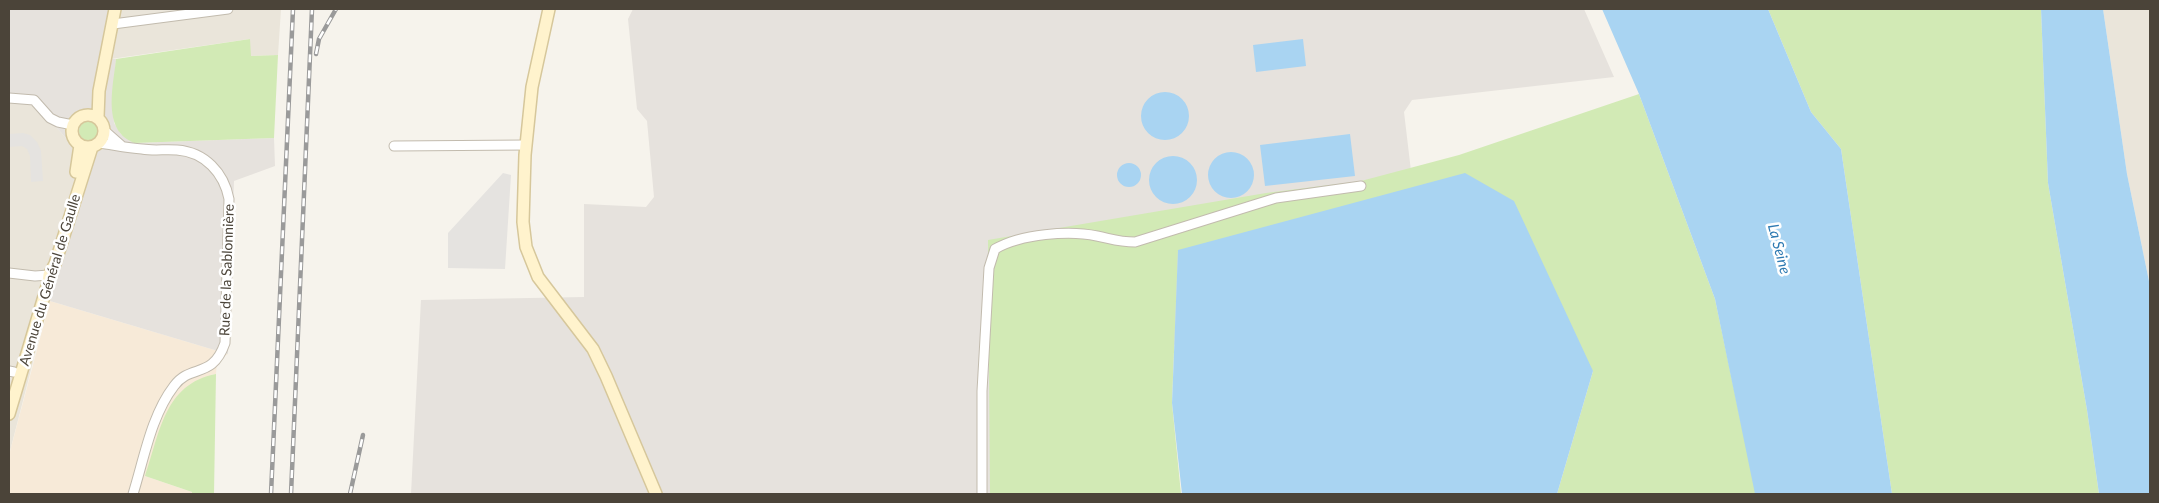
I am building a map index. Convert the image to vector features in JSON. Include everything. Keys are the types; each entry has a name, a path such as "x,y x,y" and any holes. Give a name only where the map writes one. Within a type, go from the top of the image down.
{"main road":[{"path":"99,90 85,114 76,120 73,125 73,138 90,145 105,131 98,117 99,90 116,9"},
{"path":"549,9 535,74 526,145 522,222 531,261 548,294 593,349 656,494"},
{"path":"85,114 98,117"},
{"name":"Avenue du Général de Gaulle","path":"9,388 11,371 56,242 79,160 90,145"},
{"name":"Avenue du Général de Gaulle","path":"9,414 48,283 45,275"}],"street":[{"path":"113,24 228,9"},
{"path":"9,98 34,100 50,118 73,125"},
{"path":"105,131 122,146"},
{"path":"90,145 122,146"},
{"path":"394,146 526,145"},
{"name":"Rue de la Sablonnière","path":"122,146 142,150 186,151 214,166 223,178 229,199 225,343 217,361 176,383 161,406 132,494"},
{"path":"982,494 984,353 989,268 995,248 1007,242 1048,235 1078,233 1099,236 1117,242 1135,242 1276,198 1361,186"},
{"path":"9,273 35,276 45,275"}],"shaded area":[{"path":"9,9 119,9 111,59 116,59 114,123 121,134 134,143 274,138 275,166 234,181 228,354 50,301 85,160 28,95 9,96"},
{"path":"119,9 281,9 278,55 250,56 250,39 111,59"},
{"path":"633,9 1584,9 1614,77 1412,100 1404,112 1411,171 991,480 990,494 411,494 421,300 584,297 584,204 646,207 654,197 647,121 637,109 628,19"},
{"path":"2103,9 2150,9 2150,286 2127,174"},
{"path":"28,95 85,160 9,455 9,96"},
{"path":"23,133 30,135 37,142 41,151 43,181 31,182 30,156 27,149 22,146 9,147 9,134"},
{"path":"503,173 511,175 505,269 448,268 448,233"},
{"path":"50,301 228,354 217,361 216,374 211,375 145,476 192,492 192,494 9,494 9,455"}],"green space":[{"path":"1768,9 2041,9 2048,183 2087,410 2099,494 1892,494 1841,149 1811,112"},
{"path":"250,39 251,56 278,55 274,138 134,143 121,134 113,118 112,108 112,87 116,59"},
{"path":"1639,94 1715,299 1756,494 1557,494 1593,371 1178,250 1172,403 1181,494 990,494 988,240 1266,193 1361,181 1459,155"},
{"path":"89,121 96,124 99,131 96,138 89,141 82,138 79,131 82,124"},
{"path":"216,374 214,494 192,494 192,492 145,476 160,427 175,399 185,388 199,379"}],"water":[{"name":"La Seine","path":"1602,9 1768,9 1811,112 1841,149 1892,494 1755,494 1715,299 1639,94"},
{"path":"2041,9 2103,9 2127,174 2150,286 2150,494 2099,494 2087,410 2048,183"},
{"path":"1303,39 1306,66 1256,72 1253,45"},
{"path":"1160,92 1170,92 1182,99 1189,111 1189,121 1182,133 1170,140 1160,140 1152,136 1145,129 1141,121 1141,111 1145,103 1152,96"},
{"path":"1350,134 1355,176 1265,186 1260,145"},
{"path":"1226,152 1236,152 1250,162 1254,175 1250,188 1244,194 1236,198 1226,198 1212,188 1208,180 1208,170 1218,156"},
{"path":"1168,156 1178,156 1190,163 1197,175 1197,185 1190,197 1178,204 1168,204 1160,200 1153,193 1149,185 1149,175 1153,167 1160,160"},
{"path":"1129,163 1134,164 1140,170 1140,180 1134,186 1129,187 1124,186 1118,180 1117,175 1118,170 1124,164"},
{"path":"1465,173 1514,201 1593,371 1557,494 1182,494 1172,403 1178,250"}],"railway":[{"path":"271,494 293,9"},
{"path":"291,494 312,9"},
{"path":"316,54 319,39 336,9"},
{"path":"350,494 363,435"}]}
